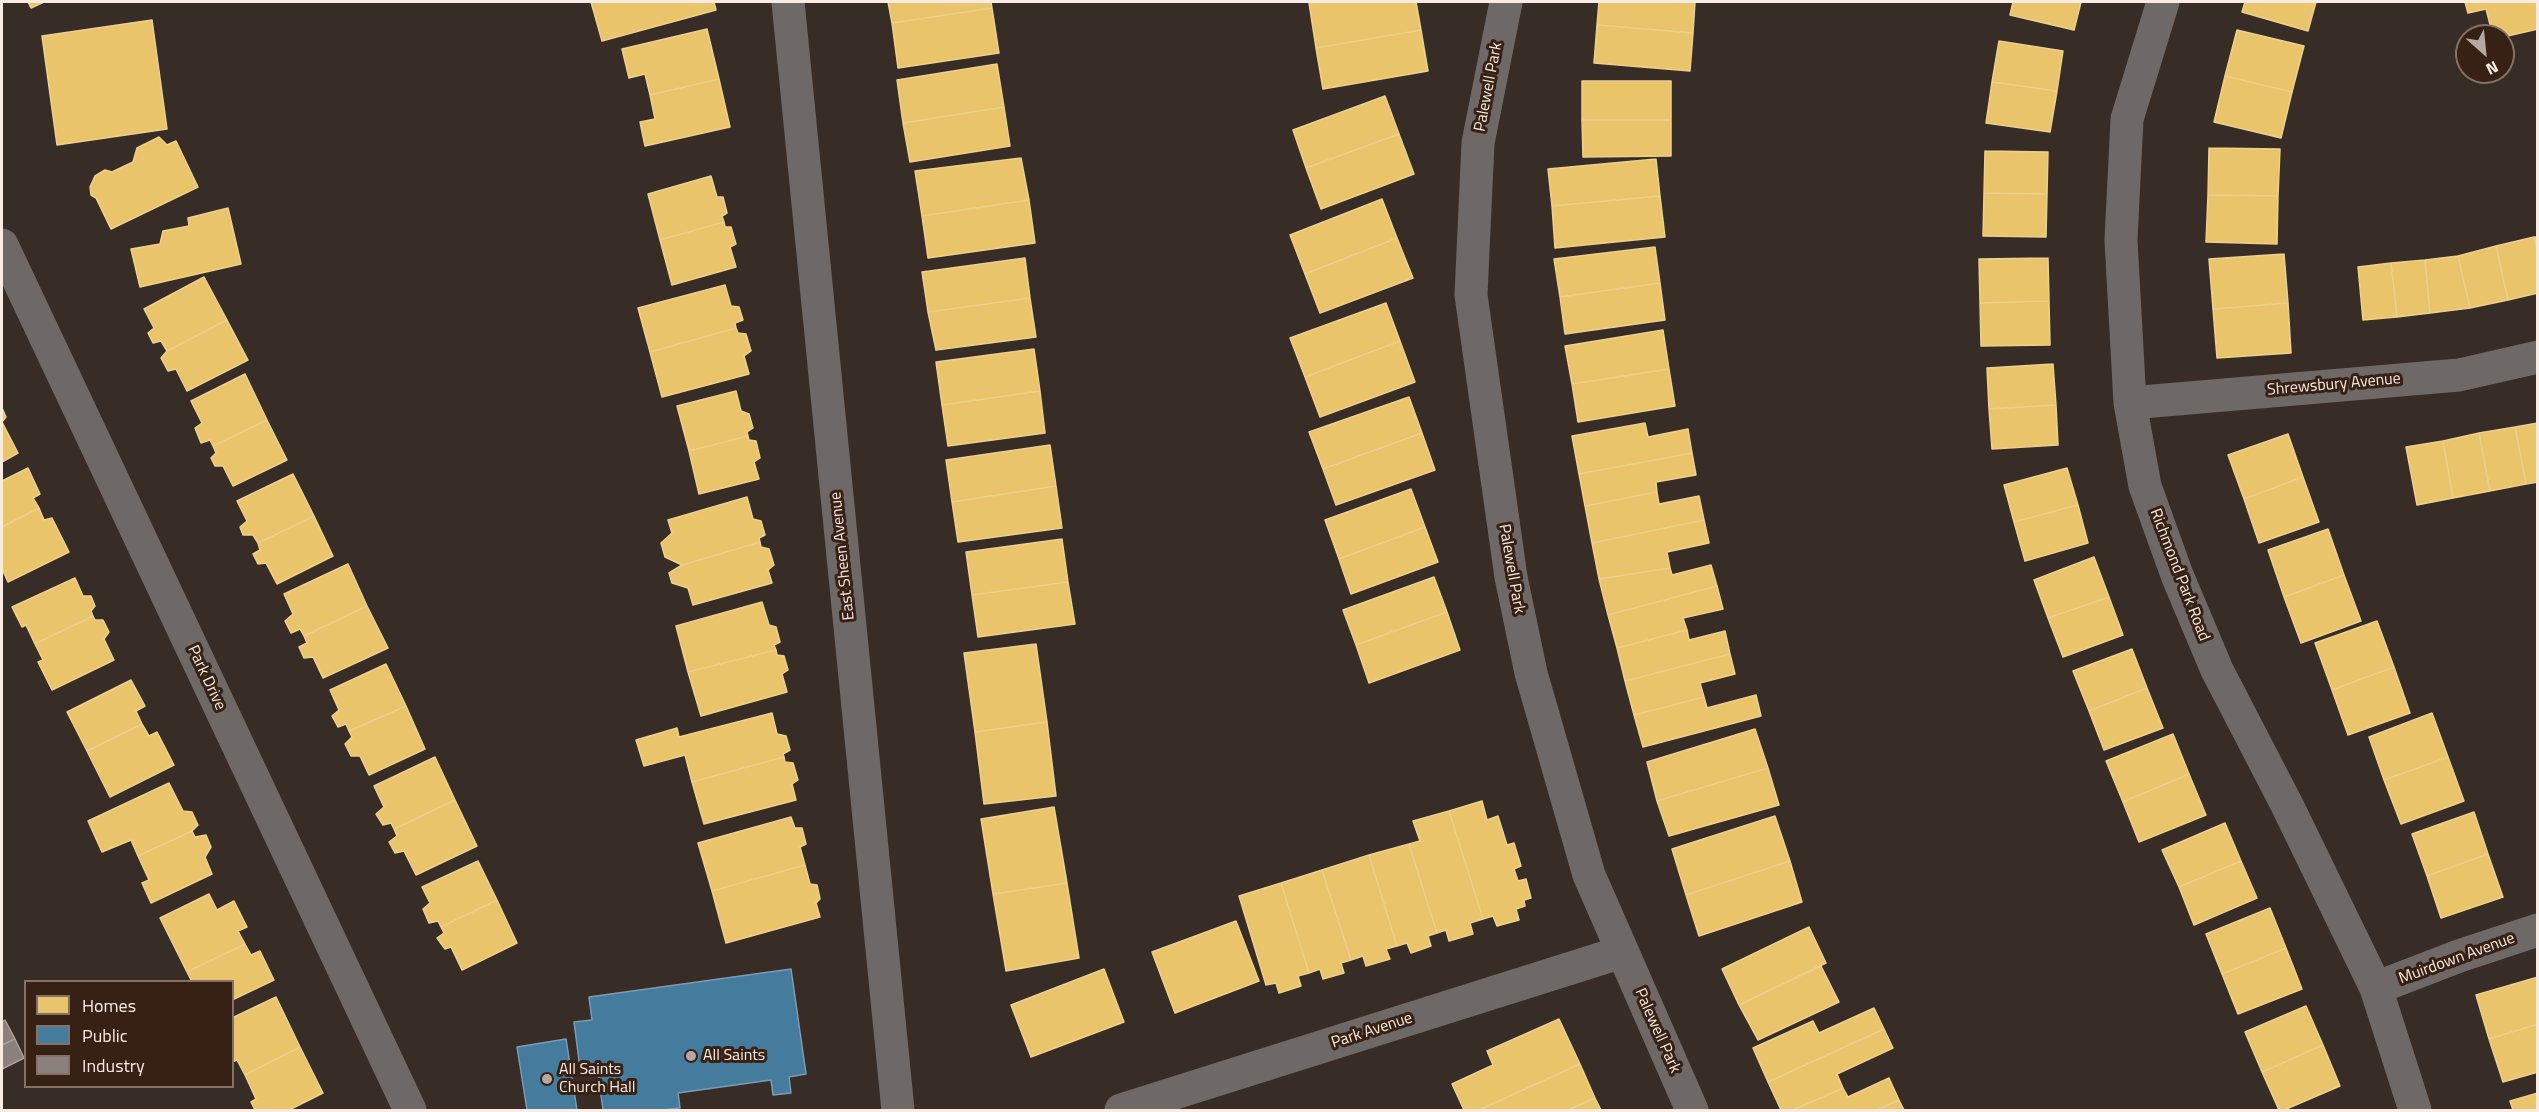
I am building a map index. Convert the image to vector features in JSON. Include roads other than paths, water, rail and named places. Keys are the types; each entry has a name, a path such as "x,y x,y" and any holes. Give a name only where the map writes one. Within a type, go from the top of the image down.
{"street":[{"name":"East Sheen Avenue","path":"788,2 898,1110"},
{"name":"Palewell Park","path":"1506,2 1478,143 1471,295 1511,577 1532,673 1589,875 1692,1110"},
{"name":"Richmond Park Road","path":"2163,2 2127,119 2121,240 2130,403 2145,486 2177,575 2217,670 2287,805 2376,988 2415,1110"},
{"name":"Park Drive","path":"2,245 410,1110"},
{"name":"Shrewsbury Avenue","path":"2130,403 2459,375 2538,357"},
{"name":"Muirdown Avenue","path":"2376,988 2459,956 2538,930"},
{"name":"Park Avenue","path":"1121,1110 1622,952"}],"place":[{"name":"All Saints","path":"691,1056"},
{"name":"All Saints Church Hall","path":"547,1079"}]}
